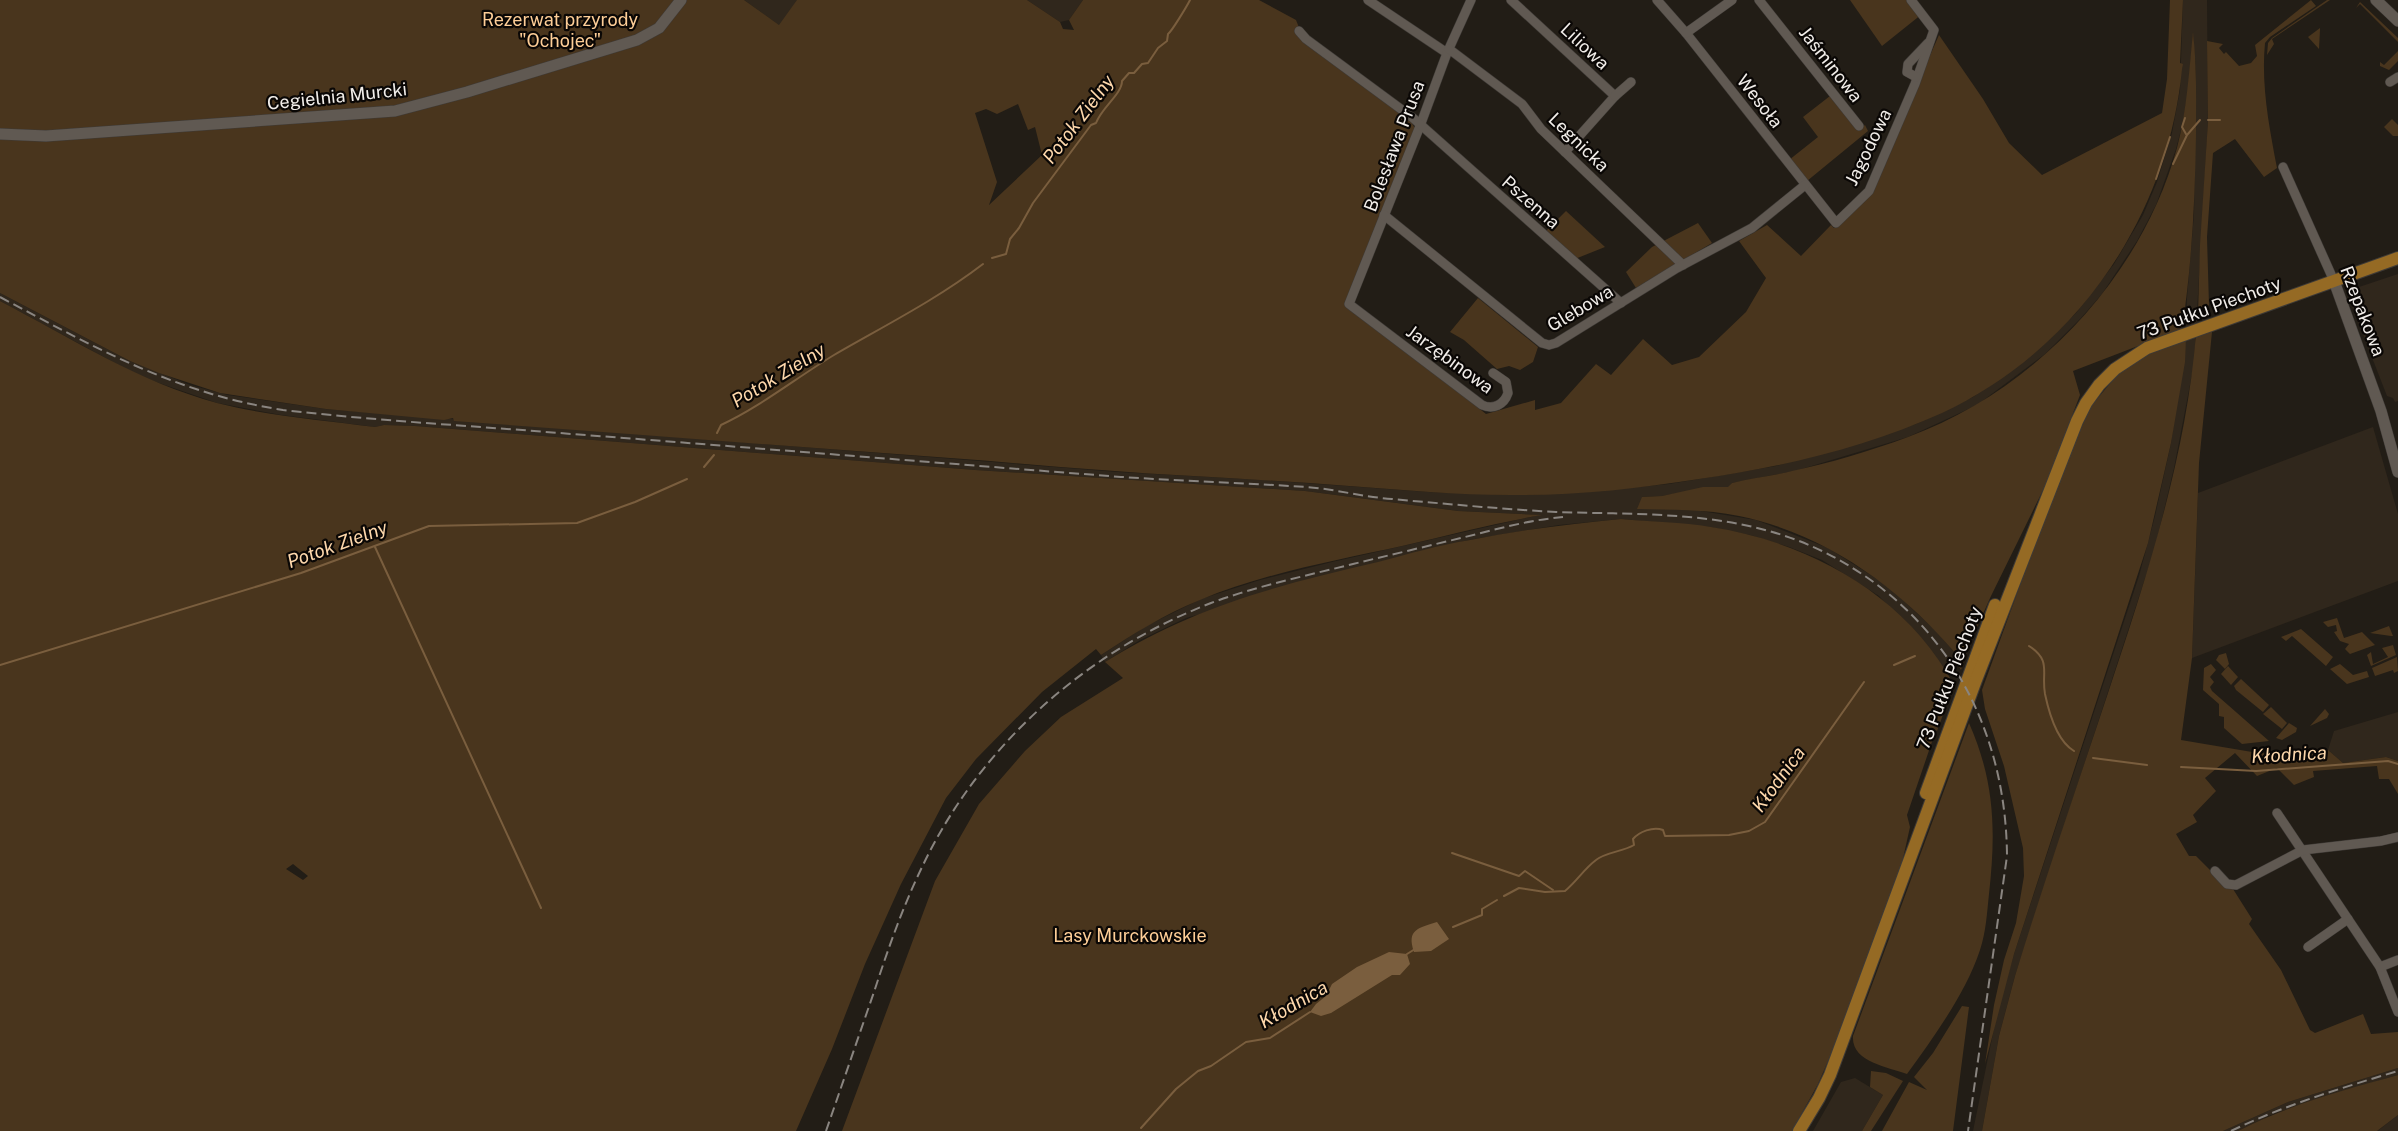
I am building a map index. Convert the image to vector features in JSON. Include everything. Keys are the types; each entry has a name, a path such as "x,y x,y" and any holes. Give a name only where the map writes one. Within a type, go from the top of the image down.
{"main road":[{"name":"73 Pułku Piechoty","path":"1799,1131 1838,1062 1910,859 1930,779 1968,676 1997,600 2040,516 2086,403 2115,368 2147,348 2398,258"}],"street":[{"name":"Cegielnia Murcki","path":"0,134 46,136 395,111 467,92 637,40 659,28 681,0"},
{"name":"Legnicka","path":"1368,0 1448,51 1522,104 1535,123 1683,265"},
{"name":"Bolesława Prusa","path":"1349,304 1448,51 1471,0"},
{"name":"Liliowa","path":"1511,0 1615,96"},
{"name":"Wesoła","path":"1657,0 1686,33 1836,222"},
{"path":"1686,33 1732,0"},
{"name":"Jaśminowa","path":"1759,0 1859,126"},
{"name":"Jagodowa","path":"1836,222 1869,191 1934,30 1911,0"},
{"path":"2376,0 2398,21"},
{"name":"Pszenna","path":"1299,31 1306,39 1420,126 1621,303"},
{"path":"1565,152 1615,96 1631,82"},
{"name":"Rzepakowa","path":"2283,166 2334,281 2381,411 2398,472"},
{"name":"Glebowa","path":"1384,215 1544,344 1556,343 1683,265 1752,228 1805,185"},
{"name":"Jarzębinowa","path":"1349,304 1482,406 1488,408 1504,402 1508,394 1506,382 1494,373"},
{"path":"2277,813 2380,967 2398,1012"},
{"path":"2215,872 2227,884 2236,885 2303,850 2381,841 2398,836"},
{"path":"2308,947 2348,919"},
{"path":"2380,967 2398,960"}],"shaded area":[{"path":"744,0 835,0 805,44"},
{"path":"1027,0 1083,0 1069,20 1060,22"},
{"path":"2183,0 2207,0 2208,121 2194,364 2174,468 2155,548 2015,976 1999,1036 1982,1131 1973,1131 1998,1009 2014,954 2139,576 2155,516 2171,443 2186,338 2187,298 2194,214 2196,69 2193,35 2183,122 2176,149 2156,205 2137,241 2102,294 2045,354 1977,405 1908,437 1795,471 1732,483 1729,487 1711,487 1662,496 1642,497 1701,511 1756,520 1828,548 1888,586 1936,631 1956,654 1948,674 1879,596 1822,560 1750,535 1710,527 1621,519 1559,525 1469,540 1419,552 1186,618 1140,640 1105,662 1101,655 1146,626 1201,599 1260,580 1332,562 1539,515 1458,511 1305,491 975,470 415,426 384,425 375,427 281,415 217,403 156,382 126,369 0,301 0,293 130,361 190,385 228,395 326,409 1118,472 1429,492 1524,495 1572,493 1669,484 1776,466 1916,424 1973,397 2019,365 2054,335 2076,313 2114,264 2143,215 2157,182 2172,133 2180,90"},
{"path":"2398,274 2398,401 2395,402 2393,398 2387,396 2350,301 2359,287"},
{"path":"2373,427 2398,514 2398,581 2192,658 2198,493"},
{"path":"2398,712 2398,761 2386,757 2343,763 2328,750 2334,731"},
{"path":"1437,922 1449,939 1431,951 1414,952 1412,944 1413,934 1420,928"},
{"path":"1389,952 1407,954 1410,964 1400,975 1392,975 1331,1013 1321,1016 1310,1012 1326,996 1332,984 1357,967"},
{"path":"2398,1068 2398,1075 2271,1115 2238,1131 2223,1131 2288,1102"},
{"path":"1855,1078 1883,1095 1862,1131 1813,1131 1841,1082"},
{"path":"2398,1115 2398,1131 2377,1131 2380,1129"}],"green space":[{"name":"Rezerwat przyrody \"Ochojec\"","path":"0,0 744,0 779,25 797,0 1027,0 1060,22 1063,29 1074,30 1069,20 1083,0 1259,0 1296,20 1300,30 1410,120 1416,130 1349,304 1486,414 1535,400 1535,410 1561,403 1596,364 1611,375 1643,339 1672,365 1699,357 1746,312 1766,278 1739,241 1767,225 1801,256 1831,225 1834,228 1868,196 1939,35 1983,99 2009,143 2042,175 2162,113 2167,79 2170,0 2183,0 2180,63 2183,64 2173,123 2158,176 2136,226 2107,272 2074,315 2034,353 1990,386 1942,413 1883,436 1823,455 1761,469 1655,485 1568,494 1458,494 1102,470 454,421 453,418 444,420 326,409 220,393 159,373 130,361 0,293","holes":["1018,104 1028,130 1035,127 1042,155 989,205 997,182 975,113 986,109 997,114"]},
{"path":"1850,0 1911,0 1922,14 1882,46"},
{"path":"2311,0 2316,6 2270,37 2265,43 2265,90 2277,168 2264,177 2235,139 2213,153 2207,237 2209,305 2198,315 2200,245 2208,121 2207,41 2223,44 2219,48 2224,54 2226,52 2239,66 2251,63 2257,56 2255,45"},
{"path":"2327,0 2330,0 2272,39 2274,44 2267,55 2268,43 2272,38"},
{"path":"2360,2 2398,38 2398,42 2360,4 2356,8"},
{"path":"2320,28 2320,30 2319,49 2308,37"},
{"path":"2193,32 2196,83 2195,184 2191,256 2182,329 2073,371 2080,395 2045,486 1991,596 1969,645 1961,670 1954,658 1956,654 1910,607 1859,567 1831,550 1771,524 1739,516 1701,511 1637,509 1642,497 1662,496 1703,487 1728,487 1732,483 1784,473 1865,452 1908,437 1954,417 1998,391 2039,360 2076,324 2109,284 2138,242 2160,196 2180,134"},
{"path":"2398,51 2398,61 2389,70 2380,66 2380,62 2384,65"},
{"path":"1830,96 1859,130 1865,125 1868,131 1807,181 1789,160 1818,137 1803,117"},
{"path":"2392,119 2398,125 2398,136 2393,136 2384,127"},
{"path":"1566,211 1605,247 1575,259 1544,233"},
{"path":"1698,223 1712,243 1636,288 1626,272 1652,247"},
{"path":"1478,298 1538,347 1533,362 1520,370 1509,366 1497,369 1464,340 1450,332"},
{"path":"0,301 106,358 160,383 217,403 295,417 375,427 384,425 415,426 975,470 1305,491 1458,511 1542,515 1489,525 1300,568 1224,591 1162,618 1101,655 1096,649 1042,692 976,759 946,798 901,884 865,964 832,1049 796,1131 0,1131","holes":["293,864 308,876 303,880 286,869"]},
{"path":"2216,328 2212,332 2199,463 2192,658 2181,740 2258,753 2290,754 2328,750 2343,763 2386,757 2398,761 2398,794 2389,779 2379,779 2377,766 2313,771 2314,777 2294,785 2277,768 2257,776 2235,753 2205,778 2216,791 2193,815 2197,822 2176,834 2189,856 2196,856 2227,887 2233,889 2252,919 2249,924 2281,970 2310,1030 2315,1033 2363,1014 2371,1034 2398,1032 2398,1068 2288,1102 2223,1131 1982,1131 1999,1036 2015,976 2150,563 2174,472 2191,380 2196,334"},
{"path":"2186,338 2185,362 2171,443 2148,543 2014,954 1985,1064 1994,1005 2004,960 2016,923 2024,876 2023,848 2004,766 1985,709 1982,690 2065,461 2092,405 2118,374 2141,357"},
{"name":"Lasy Murckowskie","path":"1621,519 1700,525 1748,534 1784,545 1818,560 1851,578 1882,599 1910,624 1934,653 1954,685 1936,730 1907,815 1910,827 1900,872 1832,1052 1818,1084 1792,1131 842,1131 935,881 979,804 1025,751 1061,717 1123,678 1105,662 1171,626 1204,612 1271,589 1458,542 1526,530"},
{"path":"2337,618 2344,638 2362,632 2375,645 2350,654 2345,649 2349,644 2340,641 2334,632 2337,631 2336,625 2328,627 2323,622"},
{"path":"2389,626 2393,636 2370,633"},
{"path":"2301,629 2333,657 2326,666 2292,636 2286,641 2281,637"},
{"path":"2393,645 2396,655 2371,666 2367,655 2371,652 2373,664 2388,657 2382,648"},
{"path":"2226,653 2229,664 2225,669 2216,660 2219,655"},
{"path":"2397,657 2398,671 2394,673 2393,670 2375,676 2372,668"},
{"path":"2211,664 2216,670 2210,677 2214,682 2210,687 2212,691 2269,741 2242,744 2224,728 2224,717 2219,716 2219,704 2203,690 2204,668"},
{"path":"2340,664 2353,675 2367,671 2369,677 2347,684 2330,669"},
{"path":"2228,666 2238,677 2231,685 2221,674"},
{"path":"2241,679 2269,705 2263,712 2236,690 2234,686"},
{"path":"2271,707 2287,723 2282,729 2263,714"},
{"path":"2325,709 2329,714 2327,718 2310,726"},
{"path":"1969,723 1978,745 1989,786 1993,828 1985,929 1974,966 1958,999 1907,1074 1881,1066 1864,1058 1854,1045 1853,1036"},
{"path":"2289,723 2297,728 2296,732 2282,740 2276,738"},
{"path":"1962,1006 1969,1007 1953,1131 1882,1131 1909,1082 1927,1090 1914,1077 1933,1053"},
{"path":"1871,1071 1886,1073 1903,1081 1871,1131 1862,1131 1883,1095 1870,1087"},
{"path":"2398,1075 2398,1115 2377,1131 2238,1131 2296,1106"}],"waterway":[{"name":"Potok Zielny","path":"992,258 1006,254 1010,239 1019,228 1033,203 1091,125 1096,123 1119,91 1122,81 1129,73 1134,73 1142,64 1148,63 1158,48 1167,41 1168,34 1190,0"},
{"path":"2185,118 2182,127 2186,134"},
{"path":"2173,164 2187,135 2200,120"},
{"path":"2208,120 2220,120"},
{"path":"2156,179 2170,137"},
{"name":"Potok Zielny","path":"717,433 721,425 764,401 834,355 928,301 983,264"},
{"name":"Potok Zielny","path":"704,467 714,455"},
{"name":"Potok Zielny","path":"0,665 301,573 429,526 577,523 635,502 687,479"},
{"path":"375,547 541,908"},
{"name":"Kłodnica","path":"2029,646 2036,651 2043,662 2045,694 2058,734 2074,751"},
{"name":"Kłodnica","path":"1894,665 1915,656"},
{"name":"Kłodnica","path":"1504,896 1519,888 1545,892 1565,891 1596,860 1604,855 1634,845 1633,839 1646,830 1663,830 1665,836 1729,835 1749,831 1765,822 1864,682"},
{"name":"Kłodnica","path":"2093,758 2147,765"},
{"name":"Kłodnica","path":"2181,767 2256,771 2388,761 2398,764"},
{"path":"1452,853 1519,876 1525,871 1553,890"},
{"name":"Kłodnica","path":"1453,927 1482,915 1482,909 1497,900"},
{"name":"Kłodnica","path":"1407,954 1415,949"},
{"name":"Kłodnica","path":"1141,1128 1176,1089 1198,1071 1211,1066 1246,1042 1270,1038 1310,1012"}],"railway":[{"path":"0,297 103,351 171,380 243,402 283,410 1122,477 1306,487 1381,498 1494,508 1691,517 1725,521 1758,528 1822,551 1864,576 1901,605 1933,639 1959,676 1980,717 1995,761 2004,807 2007,856 1968,1131"},
{"path":"826,1131 890,944 923,865 947,821 975,780 1007,742 1042,707 1081,675 1122,647 1165,623 1211,603 1246,591 1299,577 1513,525 1563,517"},
{"path":"2231,1131 2293,1105 2398,1071"}]}
